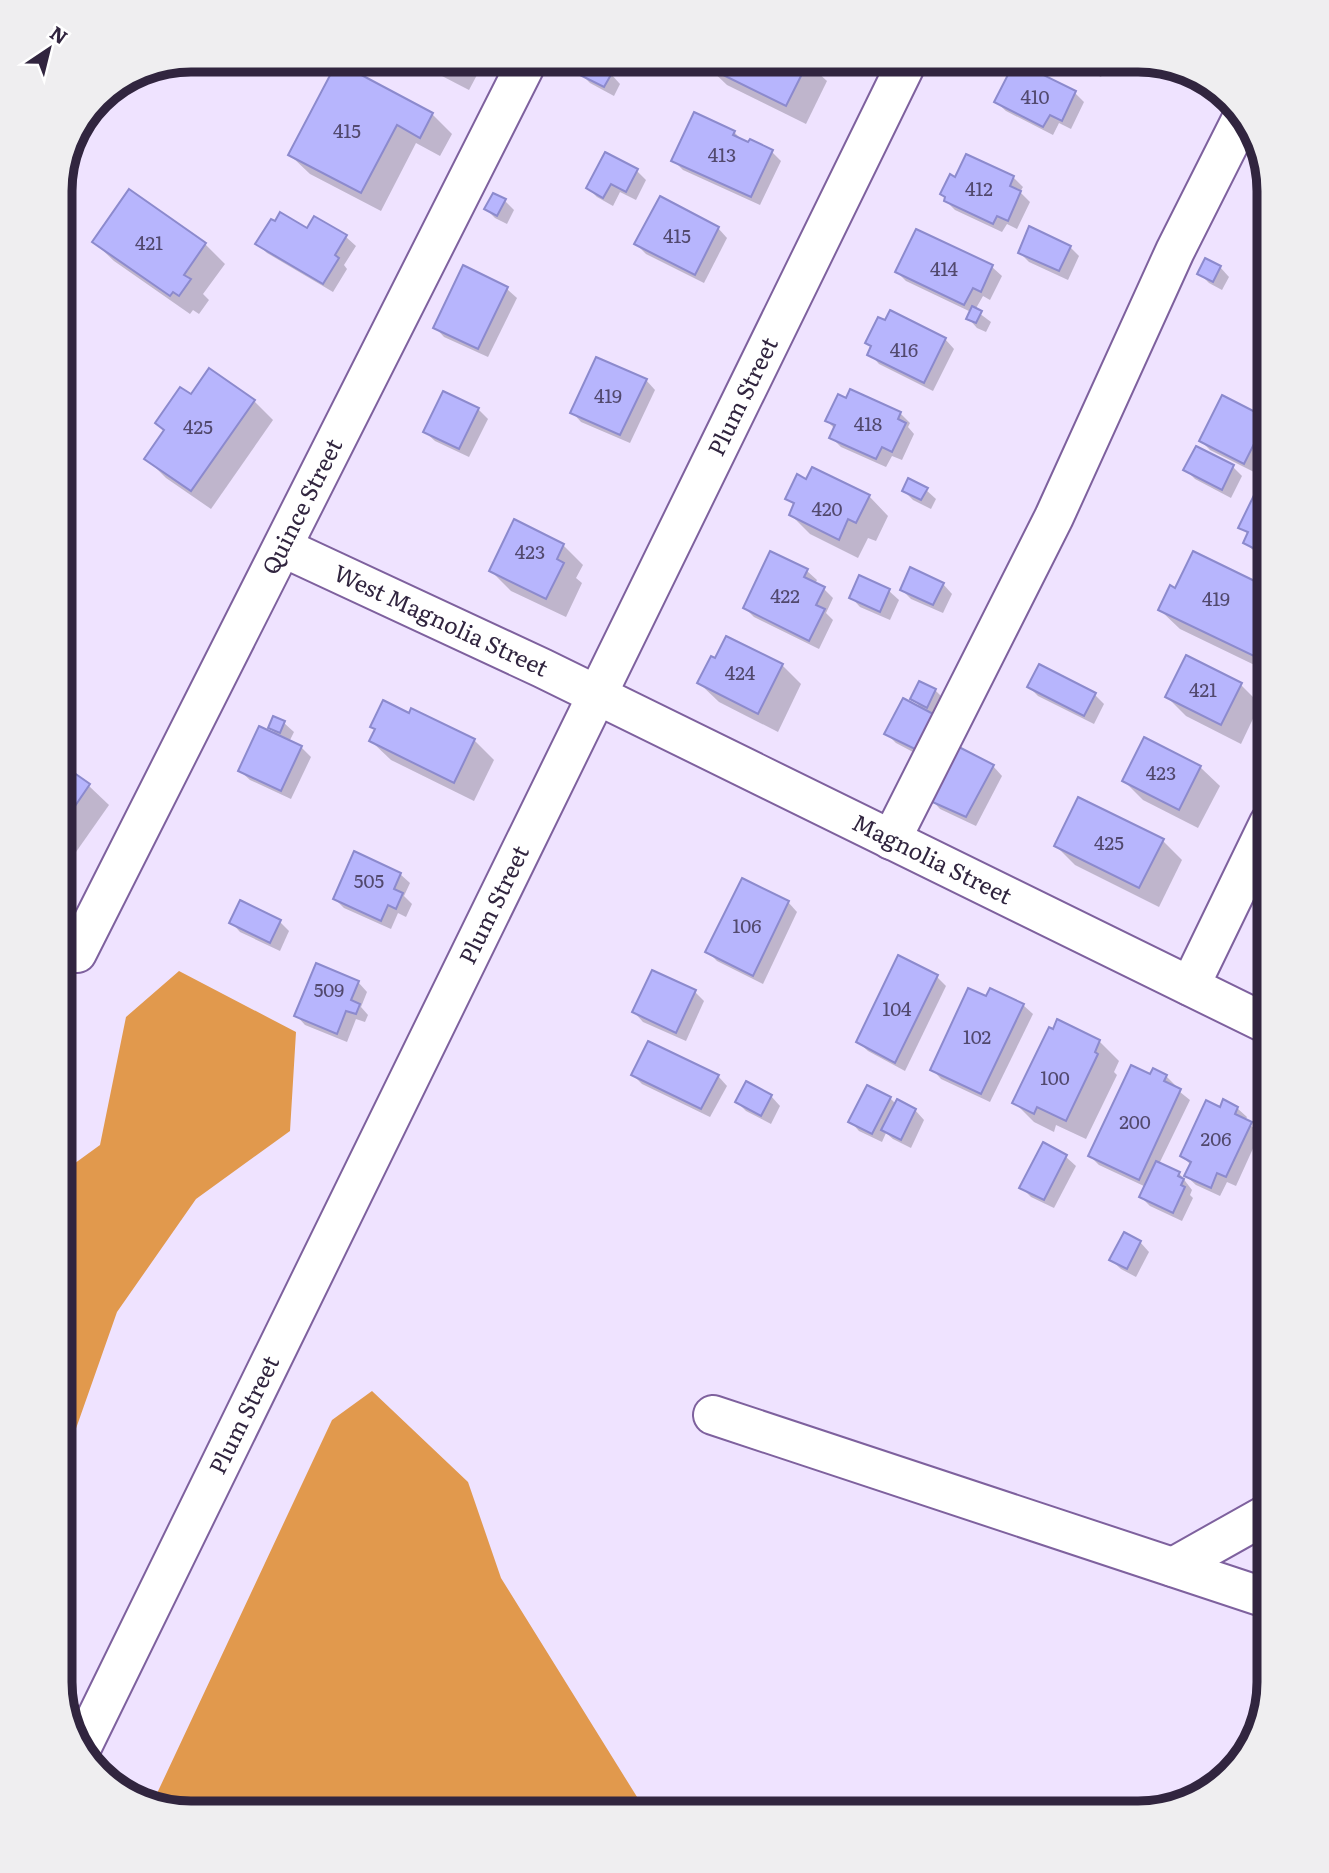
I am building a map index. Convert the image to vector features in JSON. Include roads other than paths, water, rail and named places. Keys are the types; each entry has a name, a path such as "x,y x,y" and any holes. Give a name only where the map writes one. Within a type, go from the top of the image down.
{"street":[{"name":"Quince Street","path":"77,953 522,72"},
{"name":"Plum Street","path":"86,1738 902,72"},
{"path":"891,840 1054,517 1175,251 1238,126"},
{"name":"West Magnolia Street","path":"284,548 597,695"},
{"name":"Magnolia Street","path":"597,695 1257,1019"},
{"path":"1190,986 1257,848"},
{"path":"713,1415 1257,1595"},
{"path":"1172,1567 1257,1520"}]}
